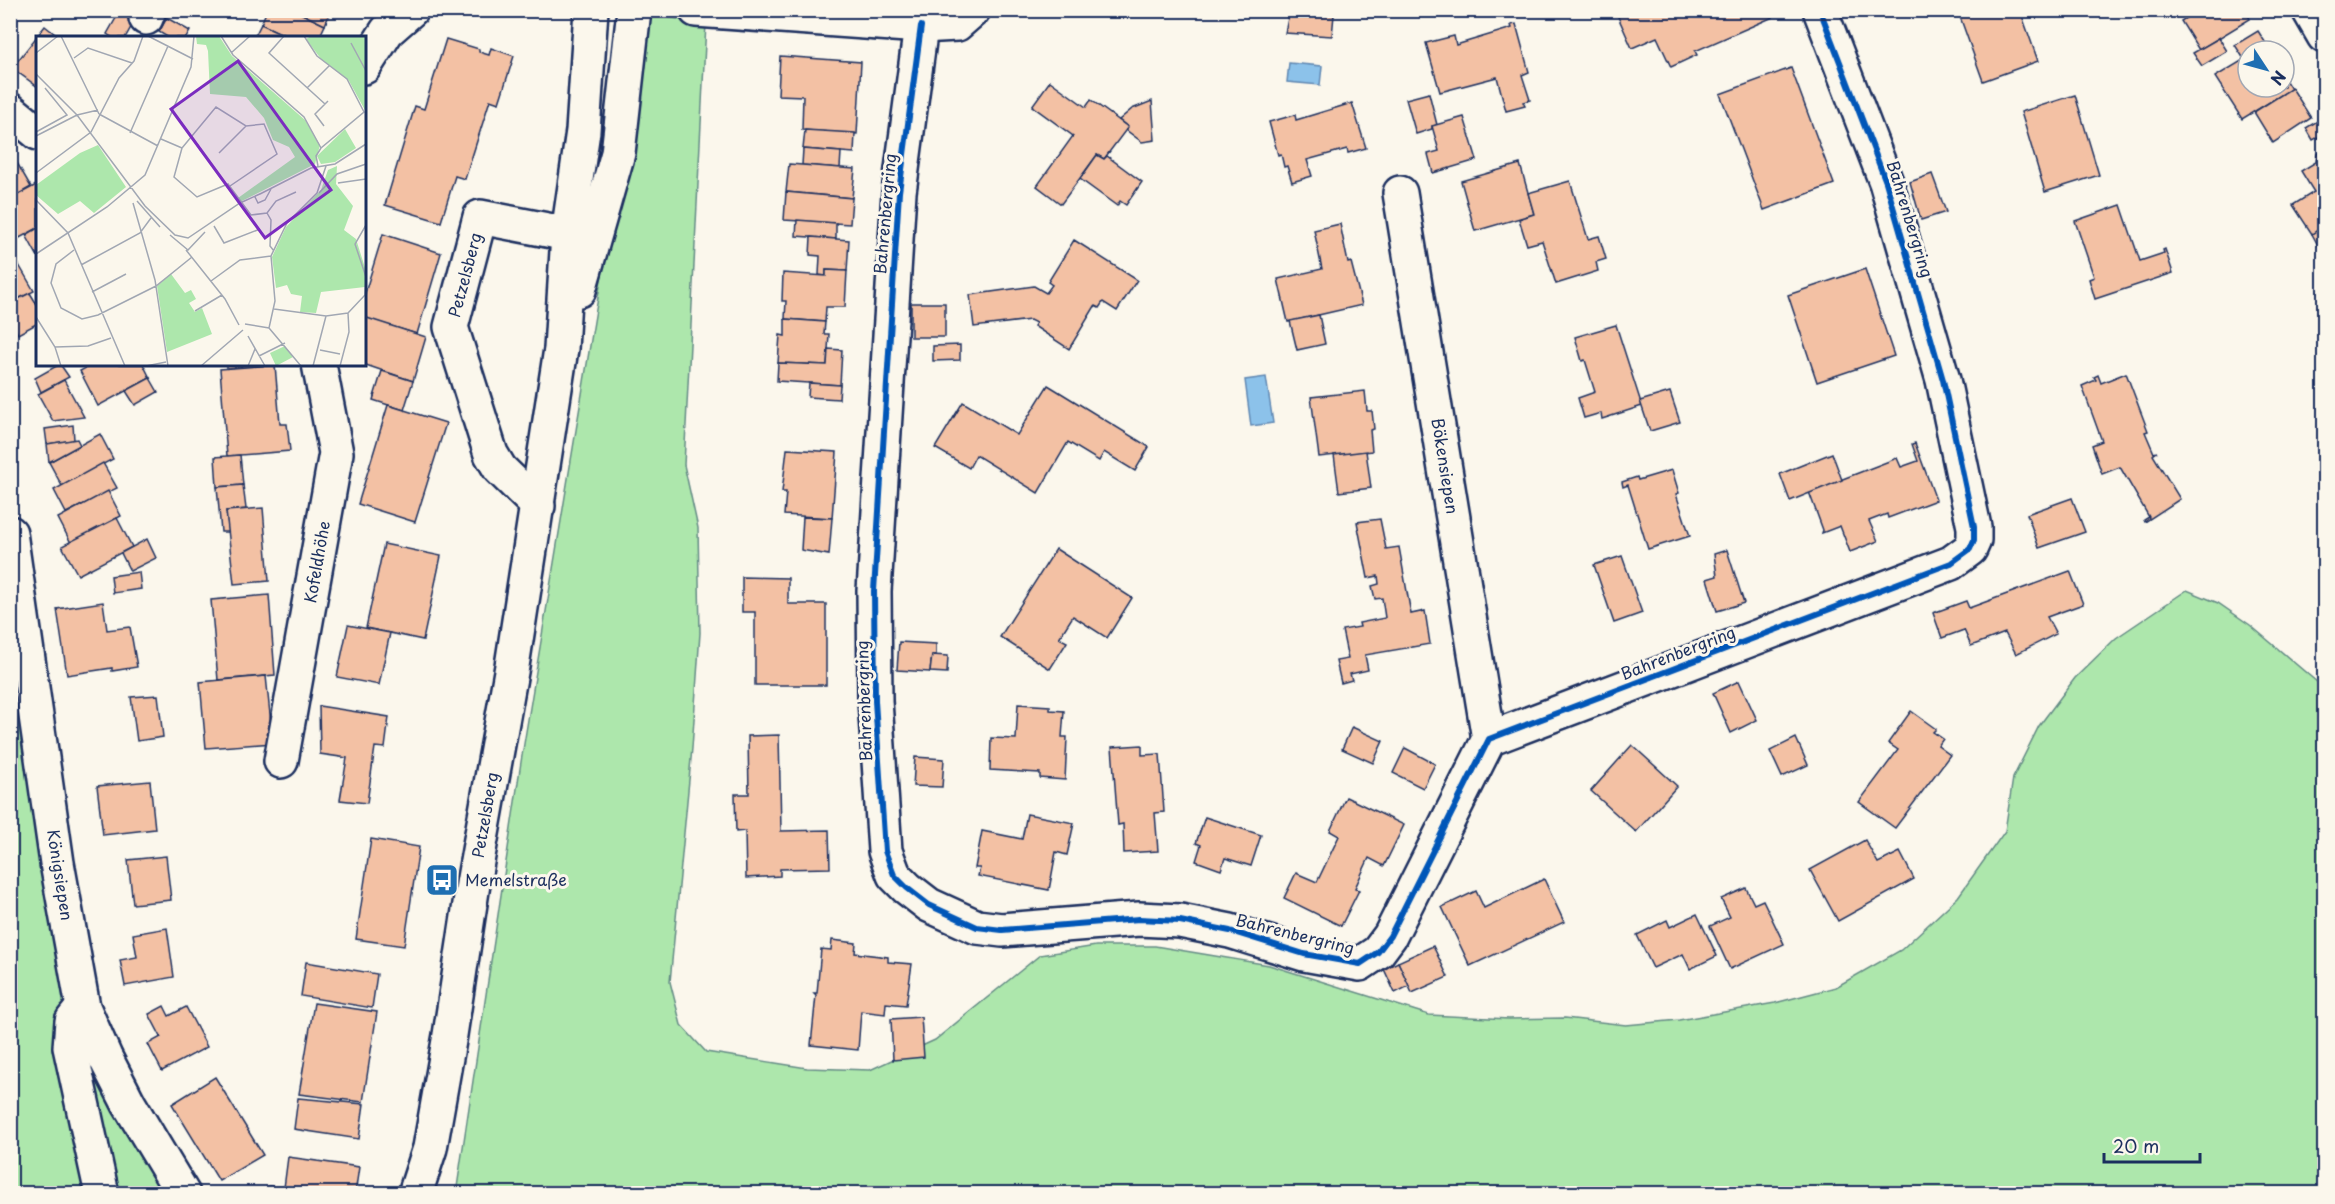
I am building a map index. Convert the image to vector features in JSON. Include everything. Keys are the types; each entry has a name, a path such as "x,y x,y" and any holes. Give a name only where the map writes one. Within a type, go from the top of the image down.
{"street":[{"path":"366,64 387,31 411,10"},
{"name":"Petzelsberg","path":"415,1194 430,1148 538,506 561,349 568,234 583,131 591,10"},
{"name":"Petzelsberg","path":"561,349 618,153 634,10"},
{"path":"696,10 921,26 957,24 973,10"},
{"name":"Bahrenbergring","path":"921,26 898,192 874,591 875,701 885,852 894,875 929,905 977,927 1002,930 1139,919 1180,921 1230,931 1304,954 1360,964 1377,952 1390,936 1489,739 1951,563 1970,549 1974,540 1974,527 1943,380 1886,182 1820,10"},
{"path":"2308,10 2325,36"},
{"path":"10,110 36,131"},
{"name":"Bökensiepen","path":"1400,193 1489,739"},
{"name":"Petzelsberg","path":"538,506 500,469 491,454 451,327 480,217 568,234"},
{"name":"Kofeldhöhe","path":"282,761 336,453 319,366"},
{"name":"Königsiepen","path":"10,533 57,862 83,1007 105,1058 129,1104 183,1194"},
{"path":"83,1007 72,1021 69,1031 70,1047 102,1194"}],"green space":[{"path":"645,14 706,23 684,465 698,528 700,633 692,748 670,982 681,1025 706,1052 807,1068 870,1070 935,1040 1040,955 1096,946 1155,946 1269,965 1429,1015 1509,1019 1565,1018 1626,1025 1679,1020 1775,1003 1836,987 1901,950 1958,897 2005,831 2013,778 2039,726 2075,678 2116,638 2187,590 2218,603 2250,625 2324,688 2324,1193 456,1194 521,762"},
{"path":"10,641 67,967 94,1077 166,1193 11,1193"}],"water":[{"path":"1289,63 1322,66 1320,85 1287,82"},
{"path":"1266,377 1273,423 1251,426 1245,380"}],"building":[{"path":"267,10 294,10 325,25 320,36 287,36 261,24"},
{"path":"294,10 331,10 325,25"},
{"path":"1615,10 1770,10 1773,17 1695,51 1697,55 1671,67 1657,37 1632,48"},
{"path":"1969,10 2020,10 2038,61 1983,81 1959,14"},
{"path":"2198,10 2245,10 2250,19 2199,50 2181,21"},
{"path":"120,11 135,20 126,36 107,34"},
{"path":"1289,13 1334,15 1332,36 1285,33"},
{"path":"167,18 190,31 187,36 166,36 159,32"},
{"path":"261,24 287,36 255,36"},
{"path":"1516,24 1529,72 1522,75 1530,100 1523,102 1525,106 1506,111 1497,77 1440,92 1426,43 1454,36 1456,45 1512,28 1511,25"},
{"path":"45,26 58,36 37,36"},
{"path":"2258,31 2263,39 2245,39"},
{"path":"36,37 36,86 12,68"},
{"path":"2219,38 2227,51 2202,66 2193,53"},
{"path":"446,39 479,49 479,52 489,55 491,48 514,56 499,103 490,100 465,179 455,176 441,222 385,205 415,106 424,109"},
{"path":"780,56 861,62 857,134 802,130 803,96 778,95"},
{"path":"2236,64 2236,99 2275,99 2242,119 2215,77"},
{"path":"1791,68 1834,184 1764,210 1720,94"},
{"path":"1050,81 1086,107 1091,100 1128,127 1104,159 1097,155 1061,204 1037,186 1073,136 1032,106"},
{"path":"1429,93 1437,125 1416,134 1406,99"},
{"path":"2296,94 2311,118 2273,143 2254,112 2275,99 2296,99"},
{"path":"2075,95 2099,175 2045,192 2021,112"},
{"path":"1152,101 1155,140 1142,142 1126,130 1128,127 1119,120 1132,109"},
{"path":"1352,103 1366,148 1348,153 1347,149 1307,160 1312,176 1292,182 1287,166 1284,167 1281,154 1278,155 1269,122 1295,115 1296,120"},
{"path":"1464,117 1477,160 1433,173 1428,154 1439,151 1432,126"},
{"path":"2324,117 2324,134 2313,140 2306,128"},
{"path":"805,130 855,133 854,153 803,149"},
{"path":"2324,148 2324,226 2312,234 2293,205 2314,192 2301,171 2316,162 2317,154"},
{"path":"803,149 841,152 840,168 802,165"},
{"path":"1097,155 1104,159 1107,156 1142,182 1126,205 1120,201 1117,206 1080,179"},
{"path":"13,156 31,187 10,199 10,157"},
{"path":"789,164 855,169 852,198 786,192"},
{"path":"1520,164 1534,214 1475,231 1461,181"},
{"path":"1932,174 1946,212 1921,220 1910,182"},
{"path":"1570,181 1588,239 1599,236 1606,259 1596,262 1598,271 1556,284 1542,241 1527,245 1519,219 1534,214 1528,193"},
{"path":"36,185 36,229 12,242 10,239 10,199"},
{"path":"786,192 852,198 850,224 784,220"},
{"path":"2121,205 2140,261 2164,253 2165,249 2173,273 2095,299 2089,279 2094,277 2075,221"},
{"path":"797,220 836,223 836,239 796,236"},
{"path":"1340,224 1348,263 1351,262 1362,305 1288,322 1278,279 1322,269 1314,230"},
{"path":"2324,226 2324,244 2319,247 2312,234"},
{"path":"36,229 36,253 26,235"},
{"path":"383,234 441,253 417,334 366,319 366,289"},
{"path":"811,237 849,240 847,271 826,270 826,276 819,275 820,256 810,255"},
{"path":"1074,240 1137,280 1117,311 1103,302 1099,308 1095,306 1069,349 1034,326 1036,323 1030,320 974,327 970,295 1034,286 1046,293 1052,285 1048,282"},
{"path":"19,265 34,291 10,303 10,270"},
{"path":"1865,269 1894,356 1817,382 1788,295"},
{"path":"826,270 847,271 845,307 826,307 825,322 785,319 786,301 782,301 783,273 826,276"},
{"path":"30,293 36,303 36,324 18,334 10,319 10,303"},
{"path":"911,303 945,303 945,337 911,337"},
{"path":"1319,315 1325,344 1297,350 1290,321"},
{"path":"367,318 426,337 413,381 366,365"},
{"path":"785,319 825,322 824,334 829,334 827,365 778,363 780,335 785,336"},
{"path":"1616,325 1642,406 1602,419 1601,413 1584,418 1578,398 1595,392 1575,337"},
{"path":"960,345 960,360 933,361 933,346"},
{"path":"828,349 842,350 840,385 777,381 778,363 827,365"},
{"path":"56,366 61,366 69,377 41,392 35,378"},
{"path":"89,366 144,366 150,378 98,406 80,371"},
{"path":"227,366 252,366 227,368"},
{"path":"275,366 280,424 287,424 290,451 227,456 220,369"},
{"path":"382,371 413,381 404,410 373,400"},
{"path":"2126,373 2148,431 2145,432 2154,453 2157,452 2153,455 2180,499 2145,522 2144,520 2149,517 2120,467 2102,474 2092,445 2102,441 2082,386 2096,380 2094,377 2098,375 2101,383"},
{"path":"150,378 158,392 135,405 126,391"},
{"path":"64,380 84,417 53,421 38,394"},
{"path":"809,383 840,385 839,399 808,397"},
{"path":"1048,385 1149,447 1135,471 1104,452 1099,461 1068,442 1038,493 976,455 969,468 935,448 963,402 1017,435"},
{"path":"1365,391 1367,411 1372,411 1374,429 1370,430 1372,451 1319,457 1311,397"},
{"path":"1670,392 1680,422 1650,431 1640,401"},
{"path":"388,405 446,423 415,522 358,504"},
{"path":"73,425 74,440 47,444 45,429"},
{"path":"100,434 113,459 62,486 49,462"},
{"path":"77,439 80,445 49,462 47,444"},
{"path":"1915,443 1936,500 1888,518 1887,514 1869,521 1878,541 1850,552 1840,526 1822,533 1823,530 1809,492 1897,458 1901,467 1918,461 1912,444"},
{"path":"787,449 837,452 832,518 784,515 786,492 782,492"},
{"path":"1366,451 1371,488 1339,492 1334,455"},
{"path":"1832,453 1842,480 1790,501 1780,474"},
{"path":"240,455 243,485 217,487 215,457"},
{"path":"103,463 117,488 66,513 54,490"},
{"path":"1672,470 1679,493 1676,494 1690,536 1648,549 1628,485 1623,487 1622,482"},
{"path":"243,485 246,509 226,511 229,532 221,532 217,487"},
{"path":"108,491 121,516 71,543 58,518"},
{"path":"2072,498 2085,532 2039,548 2027,514"},
{"path":"263,508 269,581 234,584 226,511"},
{"path":"803,517 832,518 829,555 801,550"},
{"path":"117,518 132,547 78,575 62,546"},
{"path":"1380,519 1386,549 1399,547 1411,614 1425,611 1430,644 1365,655 1368,670 1350,674 1352,680 1341,683 1336,661 1348,659 1342,630 1360,627 1359,623 1385,618 1382,598 1375,599 1372,586 1379,584 1378,576 1368,578 1357,522"},
{"path":"147,539 156,558 130,571 121,553"},
{"path":"384,544 441,556 423,640 366,628"},
{"path":"1056,549 1132,598 1107,638 1073,616 1059,638 1067,642 1050,669 1000,637"},
{"path":"1727,550 1744,603 1717,611 1707,579 1717,576 1714,554"},
{"path":"1622,556 1642,613 1614,623 1594,565"},
{"path":"2070,571 2083,604 2047,617 2056,634 2016,654 2005,633 1971,646 1964,630 1942,638 1933,613 1966,601 1969,608"},
{"path":"139,572 141,589 113,593 111,576"},
{"path":"742,577 788,578 788,604 826,604 826,685 755,685 755,612 742,612"},
{"path":"269,595 275,675 218,680 211,600"},
{"path":"103,602 107,630 130,627 137,667 112,671 112,668 67,675 57,609"},
{"path":"348,625 390,633 379,685 337,677"},
{"path":"899,642 936,644 936,655 932,655 930,672 897,670"},
{"path":"932,655 948,656 947,673 930,672"},
{"path":"266,676 273,743 206,748 200,682"},
{"path":"1739,681 1757,720 1731,733 1713,693"},
{"path":"158,695 163,737 137,741 131,697"},
{"path":"1018,704 1050,706 1050,710 1064,711 1062,737 1067,737 1065,780 1040,778 1040,773 990,770 991,738 1016,739"},
{"path":"319,706 389,717 385,748 375,747 367,803 340,800 347,758 320,754"},
{"path":"1911,711 1936,729 1933,732 1943,739 1938,746 1950,755 1895,828 1859,802 1898,750 1888,743"},
{"path":"1352,727 1383,741 1373,763 1342,749"},
{"path":"779,735 781,831 829,830 830,868 780,869 780,876 746,878 745,831 736,832 735,794 749,794 748,736"},
{"path":"1796,738 1808,765 1782,777 1770,751"},
{"path":"1142,745 1142,755 1160,754 1164,812 1155,813 1158,851 1124,853 1123,824 1118,825 1112,747"},
{"path":"1632,745 1677,786 1636,832 1591,791"},
{"path":"1405,748 1435,764 1423,788 1393,773"},
{"path":"915,757 944,759 942,787 913,786"},
{"path":"150,781 155,829 103,835 97,786"},
{"path":"1346,797 1404,825 1384,866 1369,858 1355,888 1359,890 1341,926 1284,898 1296,873 1317,882 1339,836 1330,831"},
{"path":"1027,814 1074,823 1067,855 1056,852 1049,890 978,876 980,868 975,868 982,831 1022,839"},
{"path":"1205,817 1261,835 1251,866 1225,858 1221,870 1196,861 1201,845 1196,843"},
{"path":"371,839 419,847 404,946 356,939"},
{"path":"1865,840 1878,863 1900,852 1914,879 1838,921 1810,870"},
{"path":"166,856 171,900 133,904 128,860"},
{"path":"1544,879 1564,922 1470,966 1442,907 1476,891 1484,908"},
{"path":"1746,888 1754,904 1763,900 1784,944 1730,969 1710,926 1730,917 1721,899"},
{"path":"1697,914 1717,956 1690,969 1683,954 1653,968 1637,935 1667,920 1670,927"},
{"path":"167,928 174,977 125,986 120,960 137,957 133,934"},
{"path":"832,940 856,943 855,953 888,957 888,962 912,964 906,1005 886,1003 885,1014 861,1011 858,1050 811,1045 816,995 814,993 817,993 821,949 831,950"},
{"path":"1433,946 1448,977 1412,993 1398,962"},
{"path":"306,962 377,974 372,1008 301,996"},
{"path":"1398,962 1409,986 1395,993 1384,969"},
{"path":"314,1003 377,1012 363,1102 299,1094"},
{"path":"164,1006 169,1016 186,1007 207,1047 162,1071 148,1044 161,1037 149,1014"},
{"path":"921,1017 924,1057 893,1060 891,1019"},
{"path":"215,1077 263,1155 219,1181 172,1104"},
{"path":"298,1098 364,1104 359,1139 294,1129"},
{"path":"288,1157 359,1167 355,1194 268,1194 269,1186 284,1188"}],"cycle path":[{"path":"921,26 899,192 874,591 875,701 885,851 894,875 929,905 977,927 1002,930 1139,919 1180,921 1230,931 1304,954 1360,964 1378,952 1390,936 1489,739 1951,563 1970,549 1974,540 1974,527 1943,380 1886,182 1820,10"}],"place":[{"name":"Memelstraße","path":"442,880"}]}
